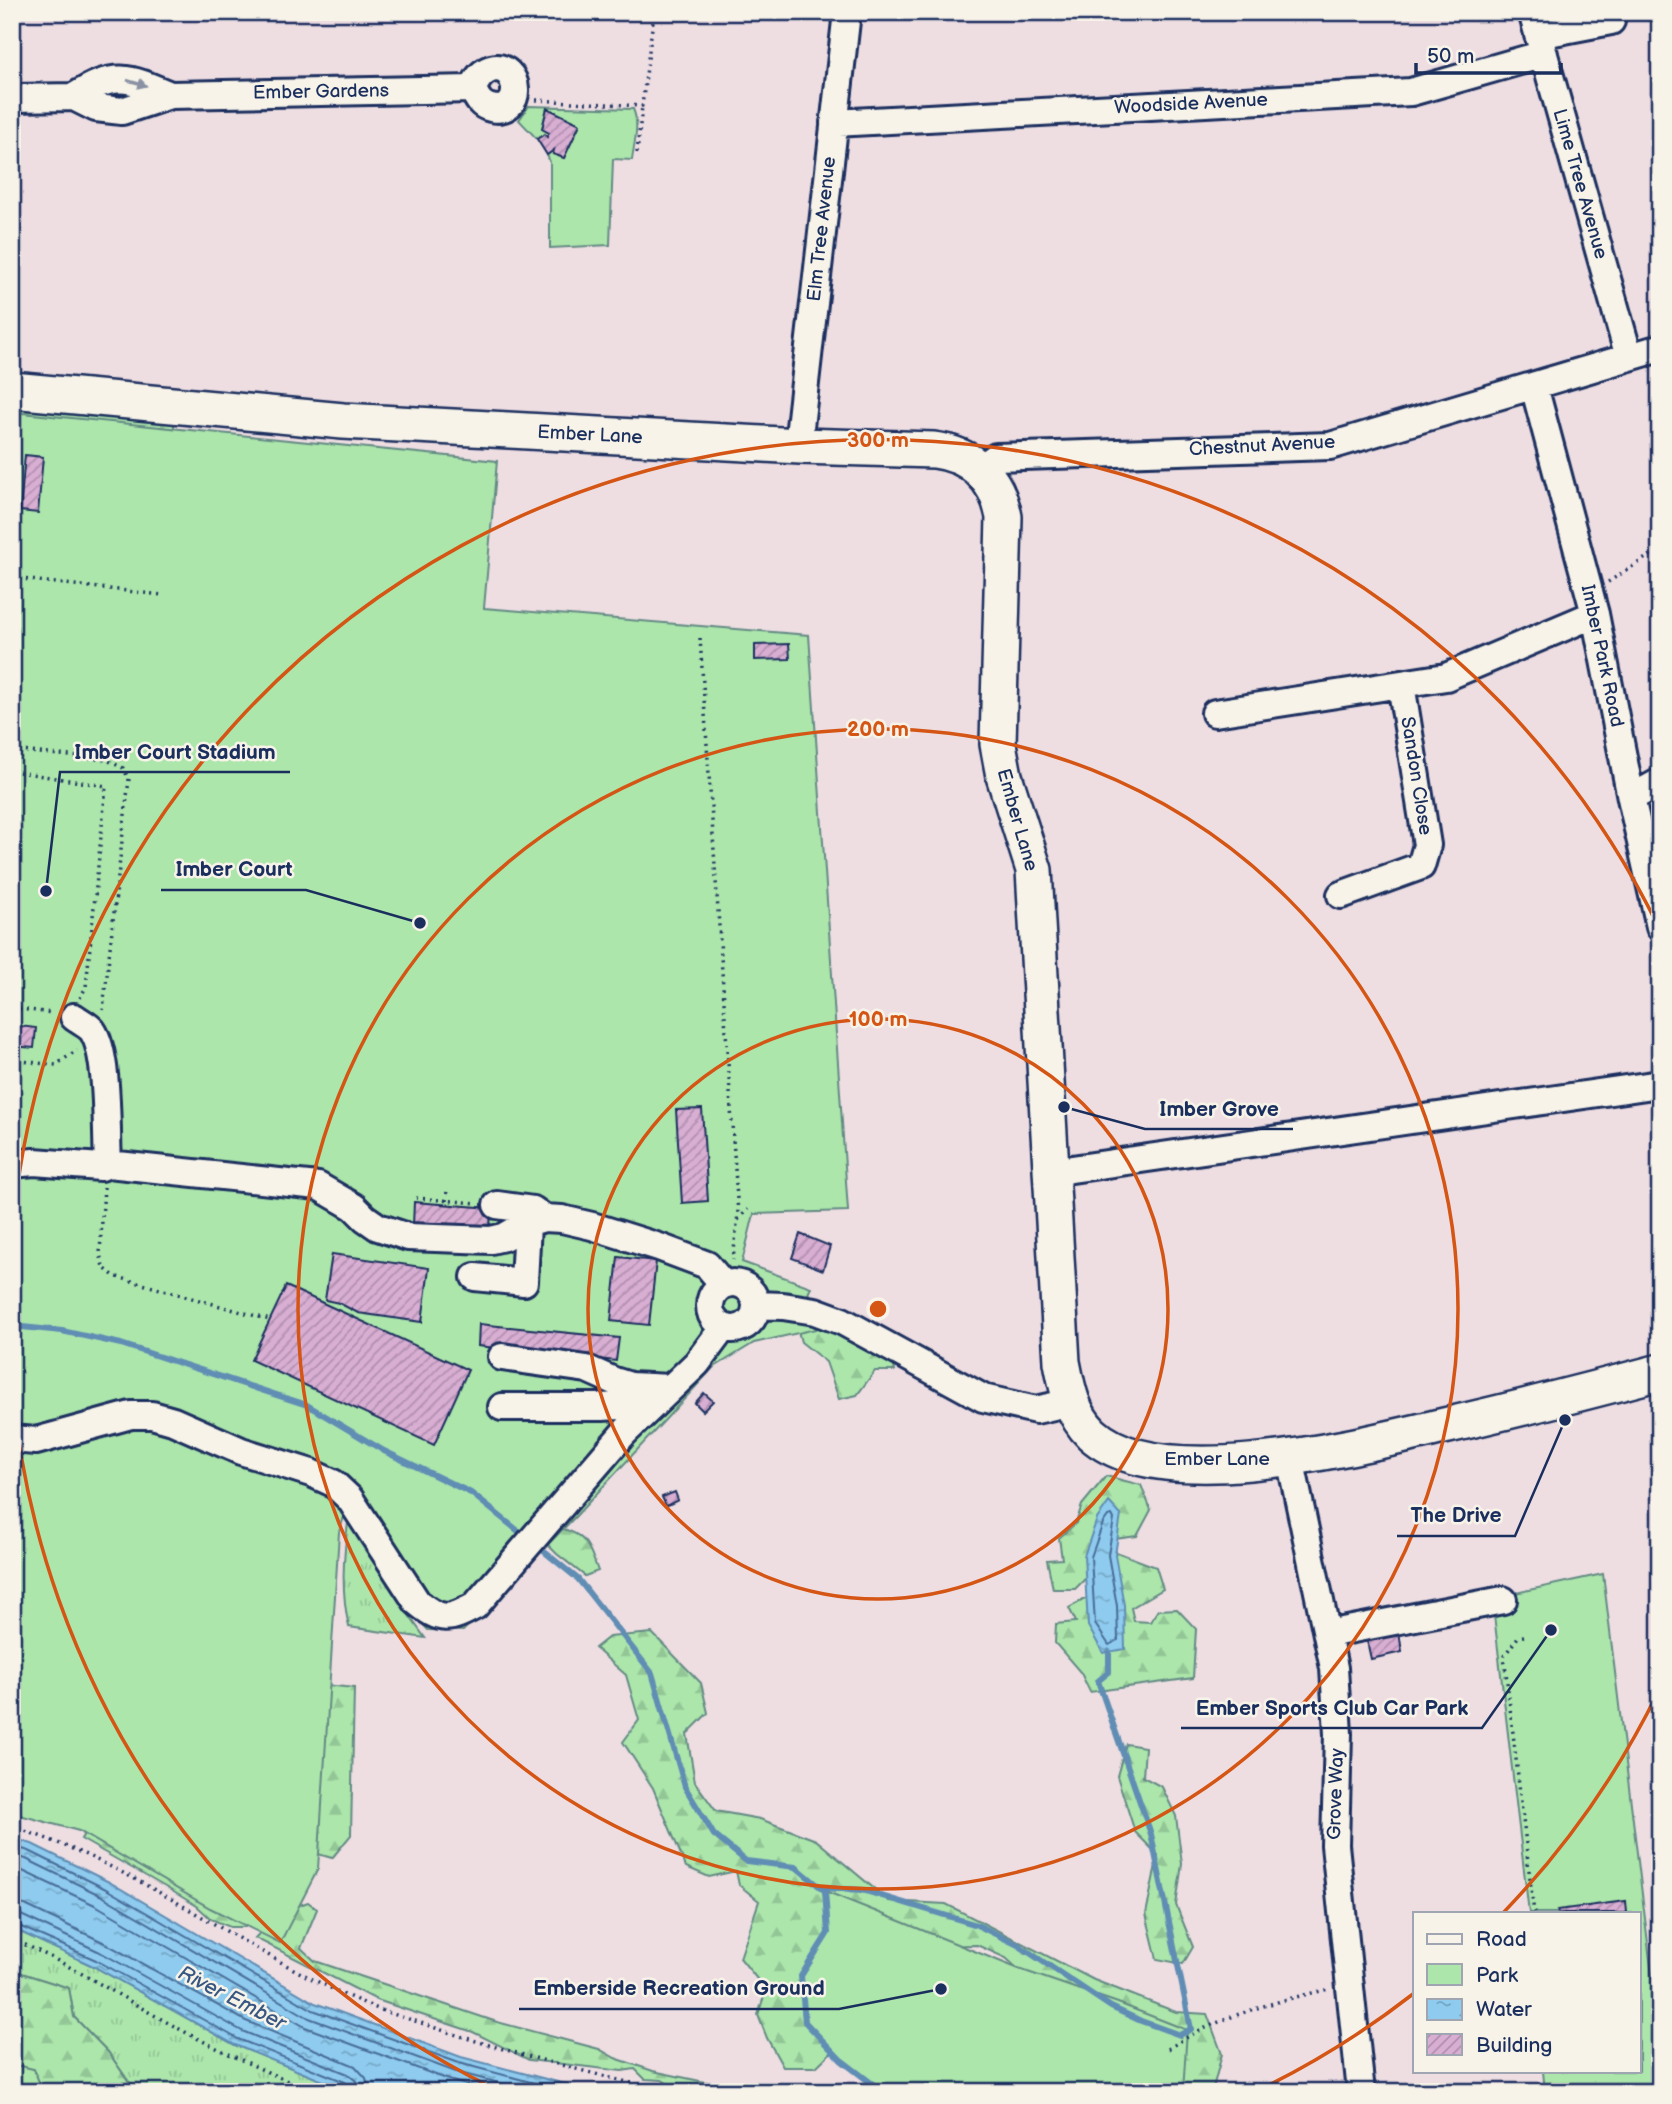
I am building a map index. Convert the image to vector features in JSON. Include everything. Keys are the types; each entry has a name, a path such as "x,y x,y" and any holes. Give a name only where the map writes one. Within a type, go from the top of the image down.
{"main road":[{"name":"Ember Lane","path":"12,390 342,421 800,446 934,450 957,456 981,468 995,488 1004,517 998,744 1004,776 1034,870 1062,1362 1071,1402 1080,1419 1092,1434 1125,1453 1142,1457 1210,1463 1290,1458 1507,1412 1660,1372"}],"street":[{"name":"Elm Tree Avenue","path":"800,446 846,12"},
{"name":"Woodside Avenue","path":"834,123 1411,92 1538,34 1611,20"},
{"name":"Lime Tree Avenue","path":"1538,34 1629,357"},
{"name":"Ember Gardens","path":"12,98 74,97 94,84 118,78 141,83 170,95 473,89 483,73 493,68 509,73 515,84 515,96"},
{"name":"Chestnut Avenue","path":"981,468 996,457 1330,446 1660,348"},
{"name":"Imber Park Road","path":"1534,386 1592,604 1660,927"},
{"path":"1215,713 1446,677 1592,604"},
{"name":"Sandon Close","path":"1341,895 1420,866 1427,845 1401,684"},
{"path":"1631,798 1660,782"},
{"path":"74,1017 91,1029 102,1065 108,1164"},
{"path":"1051,1172 1660,1084"},
{"path":"12,1164 34,1162 101,1167 108,1164 318,1186 354,1207 378,1227 408,1237 491,1240 504,1237 536,1221 592,1226 707,1265 727,1284 745,1286 751,1291 756,1305 752,1320 746,1326 731,1330 716,1323 710,1309 713,1295 727,1284"},
{"path":"475,1277 524,1282 536,1221 533,1210 497,1205"},
{"path":"756,1305 815,1311 842,1321 983,1398 1037,1410 1071,1402"},
{"path":"12,1439 36,1441 131,1415 152,1415 241,1451 311,1473 333,1483 350,1499 417,1602 432,1615 457,1616 475,1606 624,1433 697,1363 723,1328"},
{"path":"502,1357 587,1369 630,1386 670,1388"},
{"path":"502,1408 619,1406 670,1388"},
{"name":"Grove Way","path":"1290,1458 1337,1697 1335,1845 1361,2092"},
{"path":"1326,1634 1503,1600"}],"path":[{"path":"637,153 654,12"},
{"path":"515,96 544,102 642,106"},
{"path":"1592,604 1660,549"},
{"path":"12,578 162,595"},
{"path":"700,638 738,1220 727,1284"},
{"path":"12,750 107,760 124,768 129,779 102,1014 94,1036 56,1065 12,1060"},
{"path":"12,771 106,786 86,987 74,1017 12,1008"},
{"path":"108,1164 100,1253 103,1267 114,1276 270,1320"},
{"path":"446,1200 447,1191"},
{"path":"416,1198 497,1205"},
{"path":"738,1220 748,1209"},
{"path":"1524,1636 1518,1637 1504,1656 1534,1912"},
{"path":"12,1827 72,1847 110,1866 281,1963 367,2005 472,2040 666,2092"},
{"path":"12,1939 43,1952 186,2032 312,2092"},
{"path":"1168,2049 1186,2037 1266,2003 1349,1984"}],"green space":[{"path":"529,106 633,109 636,128 632,160 613,159 610,245 550,248 550,162 547,155 554,150 553,154 564,158 580,124 547,108 542,128 549,133 547,137 537,139 519,120"},
{"path":"19,404 174,421 174,431 12,423 12,410"},
{"path":"12,412 497,461 484,608 809,635 848,1211 754,1214 742,1262 811,1287 808,1294 827,1304 816,1329 754,1343 713,1368 574,1518 463,1631 428,1630 414,1615 346,1511 339,1532 318,1869 280,1943 210,1908 79,1831 12,1813"},
{"path":"794,1316 838,1324 850,1342 894,1365 895,1371 875,1371 857,1395 839,1399 826,1362 801,1342"},
{"path":"1106,1476 1141,1485 1151,1510 1137,1536 1115,1539 1111,1550 1156,1567 1163,1589 1131,1608 1134,1621 1150,1622 1158,1610 1177,1609 1196,1629 1193,1678 1090,1692 1081,1673 1055,1643 1056,1624 1076,1622 1069,1608 1094,1594 1098,1566 1075,1589 1053,1589 1047,1560 1062,1559 1059,1538 1076,1523 1082,1505"},
{"path":"348,1523 353,1523 425,1638 349,1627 344,1575"},
{"path":"550,1525 570,1531 582,1539 587,1544 598,1571 585,1576 557,1554 543,1540"},
{"path":"1603,1574 1652,1976 1660,2092 1545,2092 1543,2072 1640,2072 1640,1912 1529,1912 1492,1598"},
{"path":"652,1633 701,1683 708,1713 687,1734 695,1782 716,1811 760,1819 816,1840 889,1901 946,1904 1094,1980 1176,2012 1207,2014 1222,2054 1212,2092 1175,2092 1045,1994 1006,1958 977,1945 913,1946 858,2026 816,2067 783,2067 758,2015 766,1990 740,1958 759,1901 739,1885 736,1871 709,1877 686,1867 653,1788 623,1742 639,1720 626,1675 595,1648 609,1637"},
{"path":"325,1685 354,1688 351,1835 332,1858 308,1851"},
{"path":"1126,1744 1145,1747 1143,1777 1162,1787 1176,1816 1182,1864 1176,1905 1193,1947 1183,1964 1157,1959 1146,1914 1158,1855 1135,1832 1117,1776"},
{"path":"87,1829 250,1915 245,1927 230,1927 211,1919 197,1906 81,1839"},
{"path":"825,1891 1019,1969 1187,2030 1183,2092 883,2092 841,2060 805,2022 801,1976 828,1933"},
{"path":"308,1902 317,1909 301,1948 315,1961 497,2022 599,2049 615,2058 653,2071 752,2092 681,2092 662,2080 645,2079 635,2069 622,2071 529,2060 473,2032 377,2000 255,1938 279,1917"},
{"path":"12,1928 93,1966 235,2045 350,2092 136,2092 108,2052 74,2017 69,1988 12,1970"},
{"path":"12,1970 69,1988 74,2017 108,2052 136,2092 43,2092 34,2069 12,2064"},
{"path":"12,2064 34,2069 43,2092 12,2092"}],"water":[{"path":"1109,1502 1121,1515 1115,1555 1124,1605 1125,1649 1103,1653 1088,1626 1084,1556 1097,1519"},
{"name":"River Ember","path":"12,1838 32,1844 109,1882 315,2003 461,2057 596,2092 350,2092 235,2045 93,1966 12,1928"}],"building":[{"path":"547,108 580,124 564,158 553,154 554,150 547,155 537,139 545,134 547,137 549,133 542,129"},
{"path":"25,455 43,457 38,513 20,511"},
{"path":"789,644 790,659 755,660 755,645"},
{"path":"12,1025 36,1028 34,1048 12,1046"},
{"path":"702,1109 708,1201 682,1203 676,1110"},
{"path":"414,1202 491,1208 490,1231 413,1226"},
{"path":"800,1234 830,1246 823,1270 792,1258"},
{"path":"332,1254 429,1268 422,1322 358,1313 339,1303 325,1300"},
{"path":"618,1257 656,1261 649,1325 611,1321"},
{"path":"286,1286 468,1370 434,1445 251,1360"},
{"path":"479,1324 619,1338 616,1361 478,1346"},
{"path":"704,1393 713,1401 703,1411 695,1403"},
{"path":"675,1492 678,1500 666,1506 662,1497"},
{"path":"1398,1625 1402,1652 1371,1659 1365,1632"},
{"path":"1626,1901 1627,1912 1558,1912 1557,1910"}],"waterway":[{"path":"12,1326 62,1331 121,1344 307,1405 384,1451 471,1493 527,1538"},
{"path":"536,1545 578,1579 652,1673 685,1787 714,1835 746,1861 796,1867 825,1891 828,1933 801,1976 805,2022 841,2060 883,2092"},
{"path":"822,1888 862,1890 977,1925 1018,1945 1111,2007 1180,2035 1191,2029 1151,1834 1098,1681 1109,1672 1109,1652"}],"place":[{"name":"Imber Court Stadium","path":"46,891"},
{"name":"Imber Court","path":"420,923"},
{"name":"Imber Grove","path":"1064,1107"},
{"name":"The Drive","path":"1565,1420"},
{"name":"Ember Sports Club Car Park","path":"1551,1630"},
{"name":"Emberside Recreation Ground","path":"941,1989"}]}
